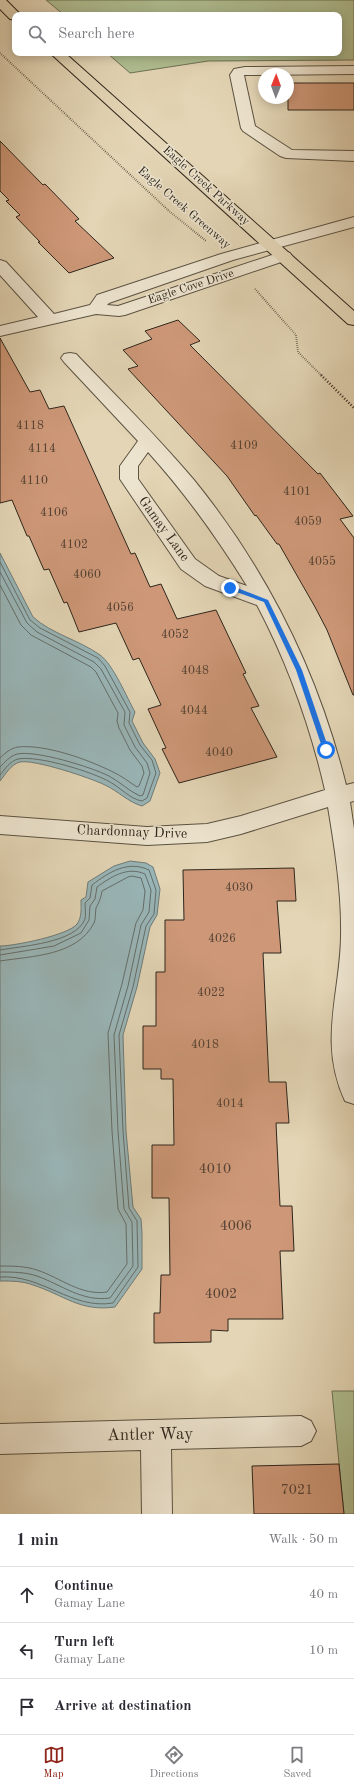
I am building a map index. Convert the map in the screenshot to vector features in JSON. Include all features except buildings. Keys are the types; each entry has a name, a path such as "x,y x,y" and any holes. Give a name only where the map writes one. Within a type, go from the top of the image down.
{"main road":[{"path":"0,2 12,13"},
{"name":"Eagle Creek Parkway","path":"60,56 354,320"}],"street":[{"path":"354,70 245,71 239,72 238,75 248,128 285,153 291,155 354,156"},
{"path":"278,251 354,222"},
{"name":"Eagle Cove Drive","path":"96,309 103,299 227,257 278,251"},
{"name":"Eagle Cove Drive","path":"0,330 96,309 119,311 240,271 278,251"},
{"path":"0,265 50,320"},
{"path":"70,358 186,484 223,531 266,601 299,670 346,794 346,858 353,918 352,953 345,1004 343,1033 346,1062 354,1093"},
{"name":"Gamay Lane","path":"147,441 129,466 129,479 181,556 197,571 212,581 266,601"},
{"name":"Chardonnay Drive","path":"0,825 148,836 207,833 241,825 316,801 346,794"},
{"name":"Antler Way","path":"0,1439 301,1431"},
{"path":"156,1434 157,1514"}],"path":[{"name":"Eagle Creek Greenway","path":"0,53 169,211 227,257"},
{"path":"240,271 296,335 298,352 354,408"}],"green space":[{"path":"46,0 354,0 354,60 208,61 130,73 110,56 342,56 342,12 60,12"},
{"path":"332,1391 354,1391 354,1514 344,1514"}],"water":[{"path":"0,553 33,617 57,633 100,655 110,666 119,682 135,712 132,721 143,743 155,759 160,773 150,801 142,806 132,802 110,787 98,782 37,763 17,763 8,770 0,781"},
{"path":"130,861 146,863 153,867 160,889 157,915 150,927 137,987 123,1035 126,1131 133,1207 141,1219 142,1269 115,1307 103,1308 72,1302 29,1284 0,1281 0,946 53,936 72,928 80,919 81,900 86,897 88,882 114,866"}],"route":[{"path":"230,588 266,601 299,670 326,750"}]}
